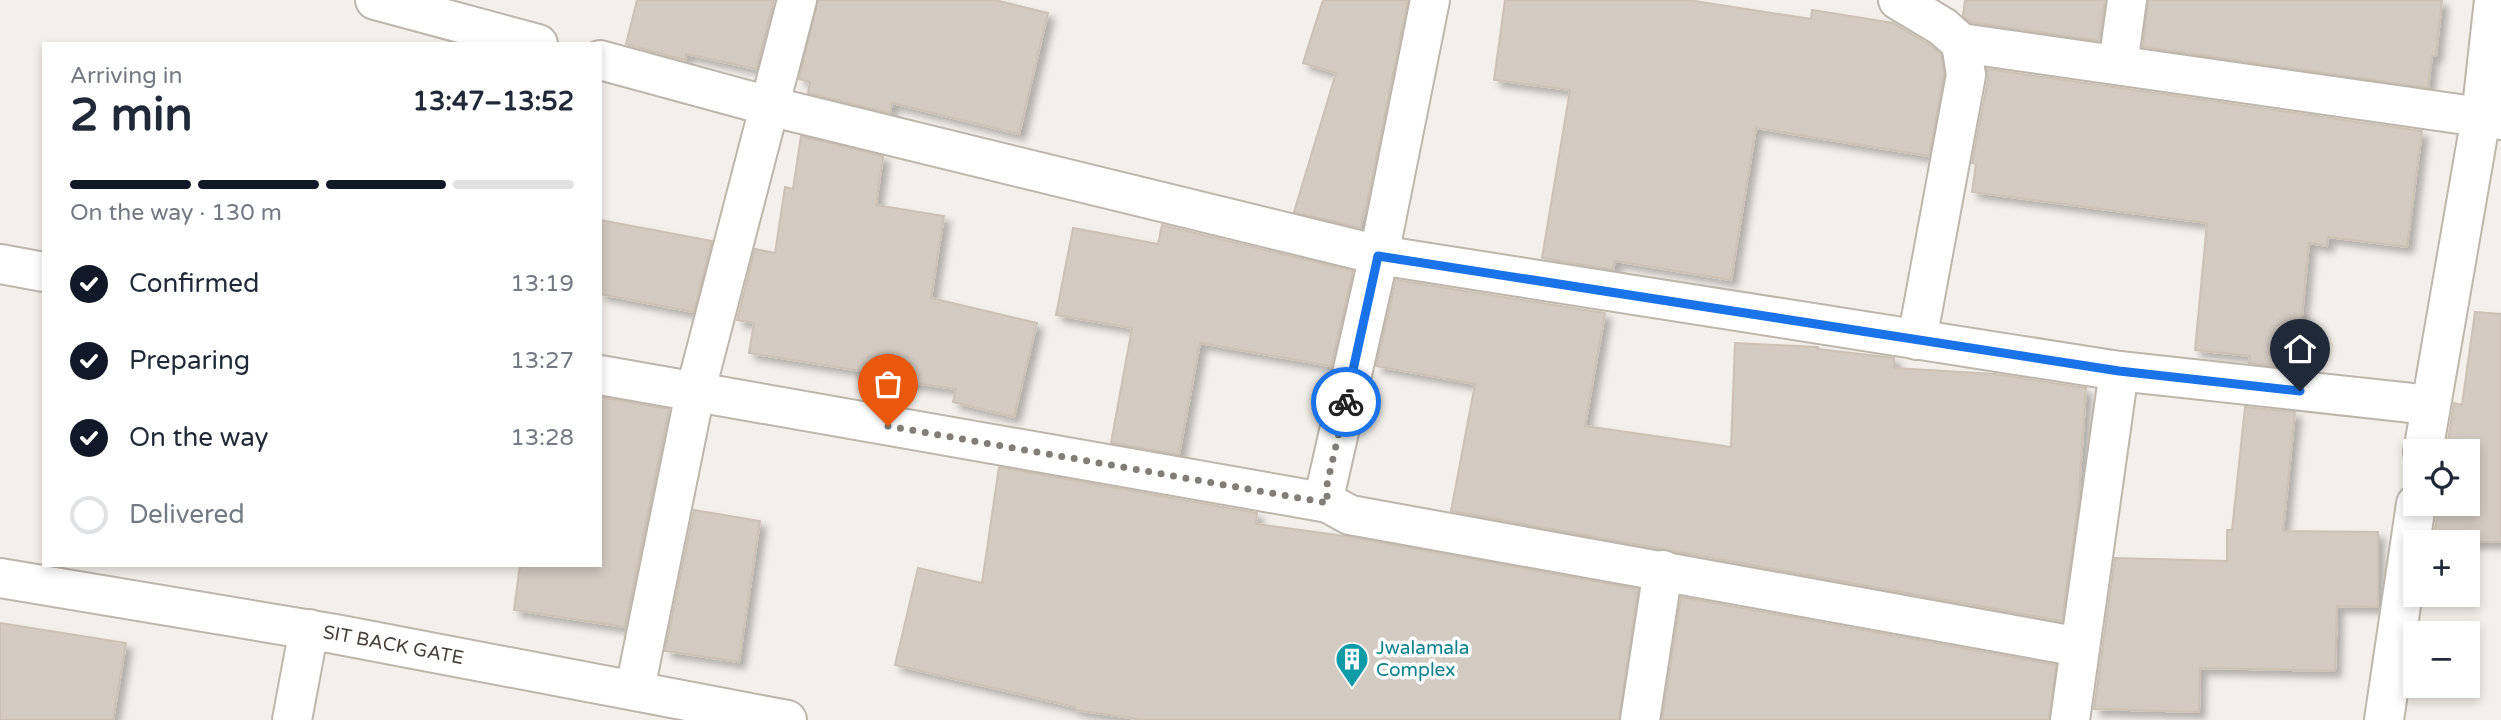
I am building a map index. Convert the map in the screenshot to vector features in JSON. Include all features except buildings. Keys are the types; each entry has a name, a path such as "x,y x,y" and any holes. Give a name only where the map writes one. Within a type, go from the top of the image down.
{"street":[{"path":"375,0 531,42"},
{"path":"656,702 695,393 797,0"},
{"path":"1328,503 1326,489 1378,256 1430,0"},
{"path":"1898,0 1943,27 1961,43 2491,118"},
{"path":"2118,65 2127,0"},
{"path":"2425,439 2491,118 2494,0"},
{"path":"1917,340 1966,75 1961,43"},
{"path":"602,61 769,106 1378,256 2119,371 2430,405"},
{"path":"0,264 42,272"},
{"path":"2070,720 2119,371"},
{"path":"602,375 1328,503 1350,514 2080,647"},
{"path":"2384,720 2414,516"},
{"path":"1640,720 1663,570"},
{"name":"SIT BACK GATE","path":"0,578 309,629 656,702 787,720"},
{"path":"292,720 309,629"}],"way so far":[{"path":"888,426 1328,503 1326,489 1346,402"}],"place":[{"name":"Jwalamala Complex","path":"1352,689"}],"route":[{"path":"1346,402 1378,256 2119,371 2300,391"}]}
